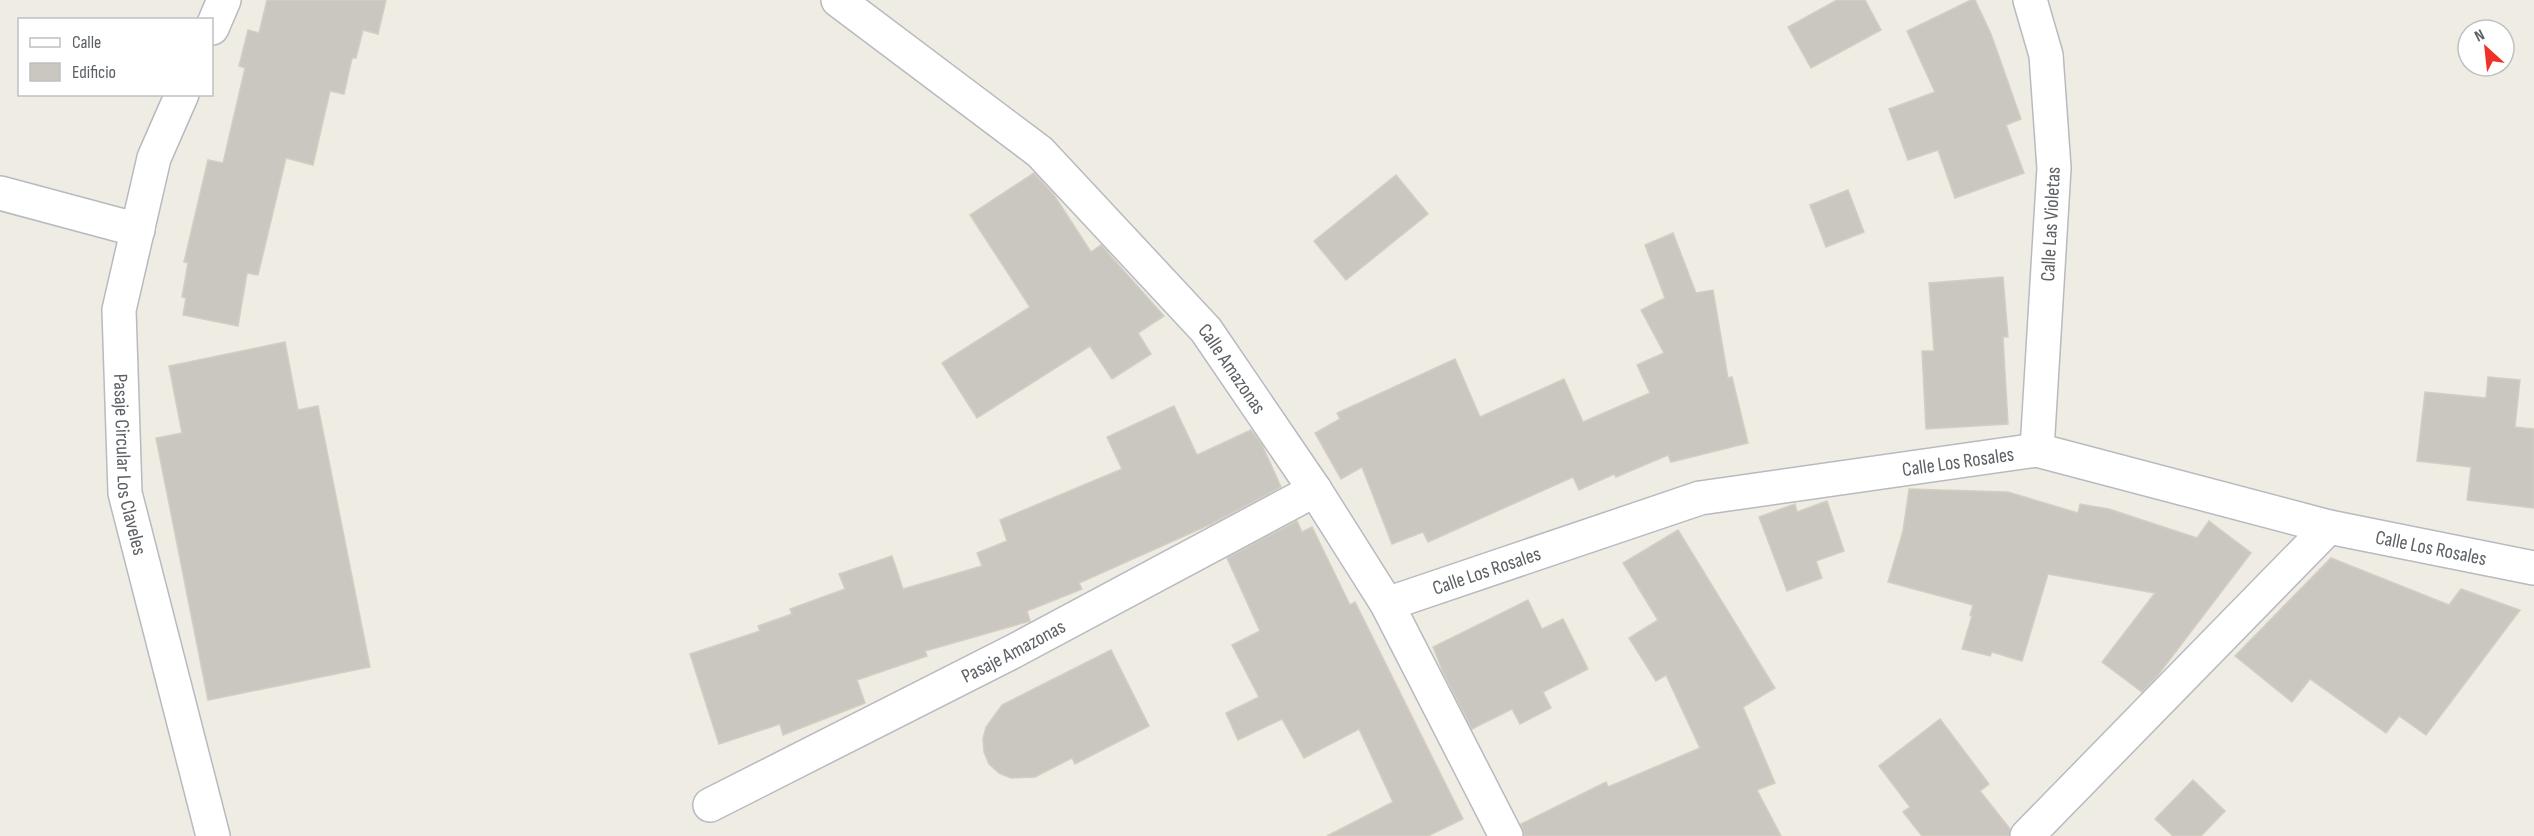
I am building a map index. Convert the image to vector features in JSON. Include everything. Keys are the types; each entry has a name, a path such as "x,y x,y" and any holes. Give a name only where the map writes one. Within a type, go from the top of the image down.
{"street":[{"path":"213,26 224,0"},
{"name":"Calle Amazonas","path":"838,0 1040,152 1206,330 1315,490 1387,604 1506,836"},
{"name":"Calle Las Violetas","path":"2030,0 2046,56 2054,168 2037,450"},
{"name":"Pasaje Circular Los Claveles","path":"181,96 154,158 119,310 125,493 213,836"},
{"path":"0,193 138,230"},
{"name":"Calle Los Rosales","path":"1387,604 1700,498 2037,450 2329,527 2534,568"},
{"name":"Pasaje Amazonas","path":"710,805 1014,651 1315,490"},
{"path":"2027,836 2329,527"}],"building":[{"path":"267,0 386,0 378,34 363,30 356,58 352,58 344,94 330,91 313,165 286,158 258,275 247,273 238,326 183,315 186,298 182,297 188,263 184,262 208,160 223,163 245,68 239,66 248,30 259,33"},
{"path":"1837,0 1865,0 1881,30 1811,68 1788,27"},
{"path":"1975,0 1991,34 2021,119 2006,125 2024,173 1955,198 1938,150 1908,160 1889,109 1935,92 1907,31"},
{"path":"1034,173 1054,195 1091,252 1101,245 1164,316 1138,333 1151,354 1112,379 1090,346 977,418 942,363 1030,307 970,215"},
{"path":"1396,175 1428,214 1346,280 1314,241"},
{"path":"1848,190 1864,232 1826,247 1810,205"},
{"path":"1673,233 1696,293 1713,290 1728,378 1732,377 1748,443 1671,462 1668,455 1616,477 1614,474 1579,490 1573,477 1428,542 1423,532 1392,544 1362,467 1341,479 1315,433 1340,419 1337,413 1455,359 1480,417 1564,379 1583,422 1650,393 1637,365 1664,353 1641,310 1665,298 1645,245"},
{"path":"2003,277 2008,337 2003,337 2008,424 1926,429 1922,351 1934,351 1929,283"},
{"path":"285,342 298,410 318,406 370,667 208,700 156,438 182,433 169,366"},
{"path":"2488,377 2520,380 2515,427 2534,429 2534,508 2467,500 2471,467 2417,461 2425,392 2486,398"},
{"path":"1174,406 1197,455 1251,430 1262,445 1281,487 1211,524 1079,583 1082,589 1027,611 1030,621 925,651 927,656 857,680 865,703 783,735 780,724 719,744 690,654 760,631 758,626 792,614 790,609 845,589 839,574 892,556 903,589 982,566 977,553 1007,541 1000,520 1122,469 1107,437"},
{"path":"1909,489 2008,492 2078,513 2080,504 2109,509 2197,538 2209,521 2251,553 2158,675 2142,692 2102,662 2155,593 2048,574 2022,661 1992,652 1990,656 1962,649 1973,605 1888,582 1903,531"},
{"path":"1827,501 1844,551 1816,561 1822,578 1787,591 1759,517 1795,504 1797,512"},
{"path":"1297,521 1302,532 1312,527 1350,605 1355,602 1463,819 1428,836 1327,836 1393,802 1359,729 1304,758 1282,719 1238,740 1226,713 1259,697 1232,645 1260,631 1227,558"},
{"path":"1678,530 1775,688 1743,707 1775,783 1757,790 1781,836 1525,836 1521,824 1606,782 1608,787 1700,748 1666,675 1656,681 1629,638 1658,620 1623,563"},
{"path":"2331,558 2449,605 2461,589 2520,610 2426,735 2399,716 2386,733 2310,679 2292,702 2235,656"},
{"path":"1528,600 1542,629 1563,619 1588,669 1543,692 1551,708 1520,724 1512,709 1472,729 1433,647"},
{"path":"1111,650 1149,726 1075,764 1072,758 1035,777 1011,778 999,773 989,764 984,752 983,739 986,727 1002,705"},
{"path":"1940,719 1989,784 1980,791 2010,829 2009,836 1922,836 1903,812 1910,807 1879,766"},
{"path":"2193,780 2225,811 2201,836 2173,836 2155,819"}]}
